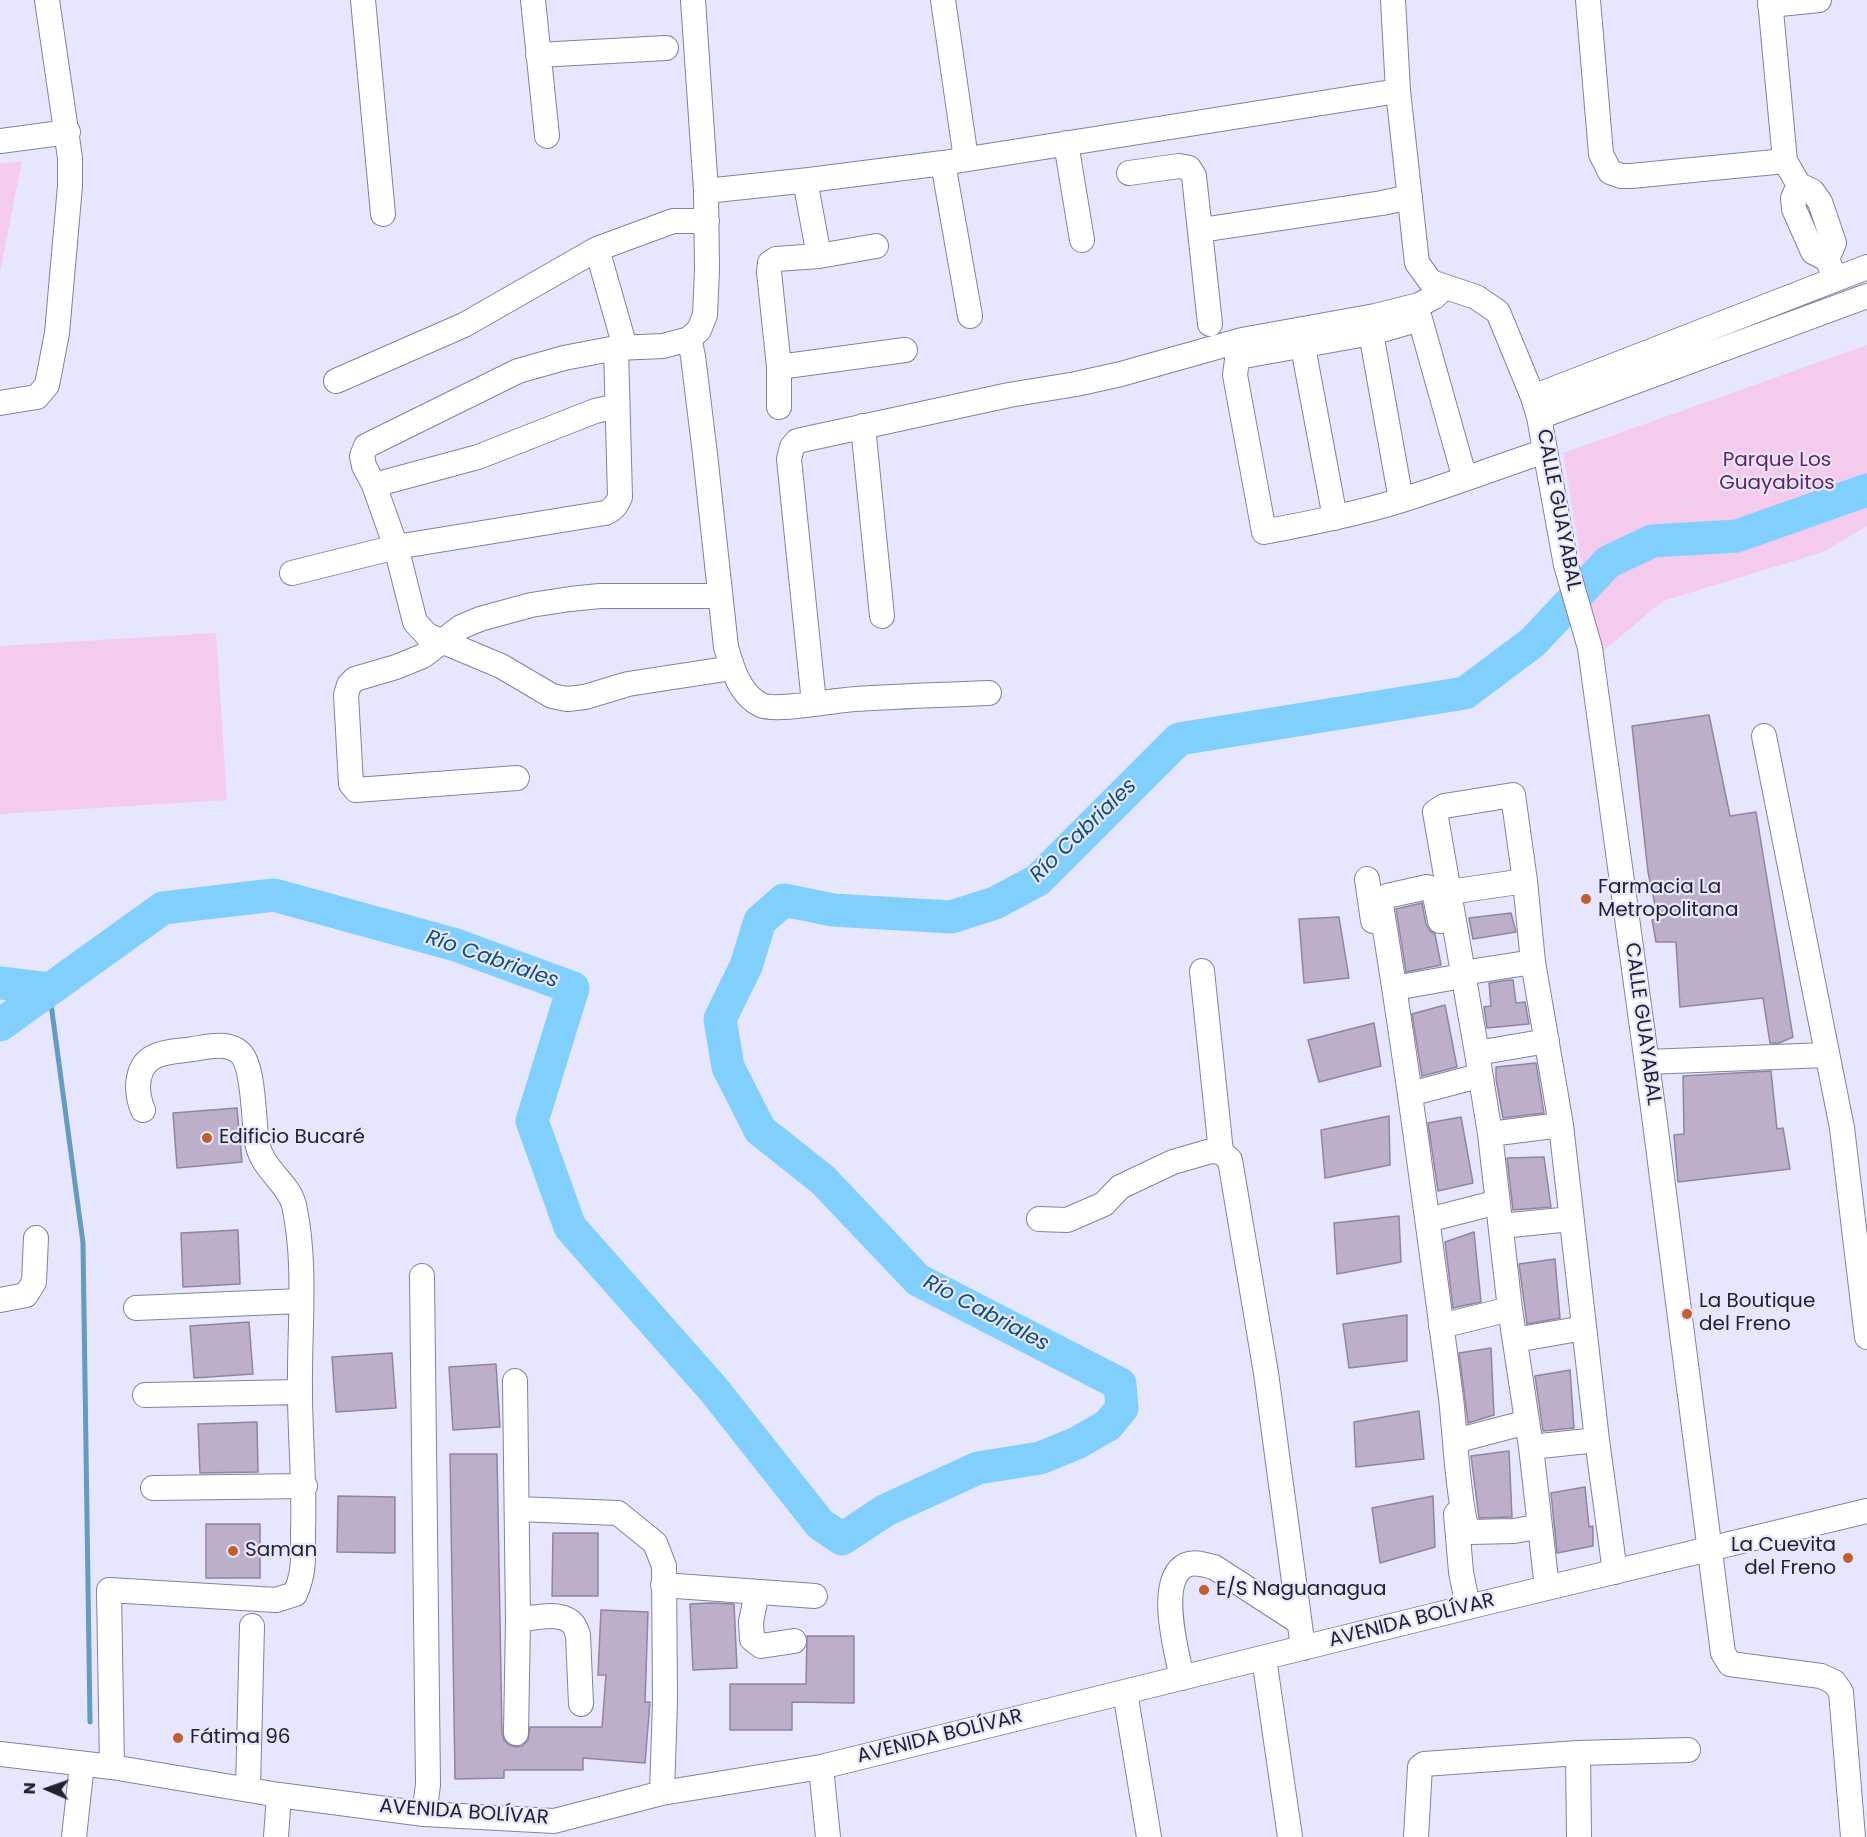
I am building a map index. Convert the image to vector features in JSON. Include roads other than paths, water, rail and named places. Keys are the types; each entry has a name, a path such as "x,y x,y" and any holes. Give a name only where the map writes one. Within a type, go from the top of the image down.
{"street":[{"path":"0,403 37,397 47,385 52,369 58,322 70,186 68,132 47,0"},
{"path":"363,0 383,214"},
{"path":"533,0 547,136"},
{"path":"693,0 707,220 705,315 699,330 689,339 663,346 620,347 564,358 518,372 366,446 362,461 374,485 396,546 415,622 422,632 501,666 552,696 567,699 585,697 628,684 732,668"},
{"path":"943,0 954,161 970,316"},
{"name":"CALLE GUAYABAL","path":"1393,0 1398,91 1417,263 1431,282 1476,297 1498,312 1536,407 1566,565 1590,648 1724,1653 1730,1664 1821,1676 1834,1682 1841,1692 1852,1837"},
{"path":"1588,0 1601,154 1610,172 1621,176 1631,176 1785,161"},
{"path":"1536,407 1856,300 1831,269 1834,243 1820,202 1812,191 1799,185 1785,161 1770,2 1819,0"},
{"path":"538,55 666,48"},
{"path":"706,191 954,161 1398,91"},
{"path":"0,141 68,132"},
{"path":"1066,143 1082,240"},
{"path":"1129,173 1179,166 1189,168 1194,176 1210,324"},
{"path":"809,180 807,191 819,256"},
{"path":"1201,230 1410,196"},
{"path":"336,381 464,325 597,249 673,221 707,220"},
{"path":"779,407 779,368 770,263 777,259 819,256 876,246"},
{"path":"292,573 396,546 605,513 616,506 620,496 617,406 620,347 597,249"},
{"path":"1536,407 1831,269 1867,267"},
{"path":"814,703 790,452 798,441 1009,395 1121,374 1242,340 1375,316 1419,305 1434,297 1445,286"},
{"path":"1465,479 1420,319 1371,333 1244,356 1237,360 1235,367 1264,532 1335,518 1401,500 1465,479 1545,451"},
{"path":"1371,333 1401,500"},
{"path":"689,339 703,432 726,647 732,668 747,694 758,704 772,707 856,699 989,693"},
{"path":"1303,347 1335,518"},
{"path":"779,368 905,350"},
{"path":"374,485 478,457 595,411 617,406"},
{"path":"863,426 882,616"},
{"path":"518,778 360,790 352,786 346,694 349,685 355,678 410,662 428,653 461,627 480,619 550,601 600,596 720,596"},
{"path":"1764,736 1842,1128 1867,1337"},
{"path":"1542,1589 1531,1554 1530,1528 1490,1204 1457,976 1449,892 1435,812 1444,806 1513,795 1533,962 1561,1125 1597,1440 1615,1572"},
{"path":"1367,879 1381,984 1418,1187 1461,1572 1468,1607"},
{"path":"1449,892 1525,881"},
{"path":"1530,1528 1514,1531 1468,1530 1461,1496 1428,1220 1382,905 1383,899 1419,887 1427,887 1434,891 1477,1053 1490,1134 1510,1309 1531,1447 1542,1589"},
{"path":"1395,988 1533,962"},
{"path":"1202,971 1221,1152"},
{"path":"1477,1053 1547,1041"},
{"path":"112,1767 109,1590 276,1600 295,1594 302,1578 304,1486 300,1392 300,1237 293,1201 263,1161 258,1144 248,1069 244,1057 229,1047 216,1046 156,1056 146,1062 140,1076 138,1098 143,1110"},
{"path":"1647,1062 1826,1055"},
{"path":"1410,1094 1471,1078"},
{"path":"1490,1134 1561,1125"},
{"path":"1039,1219 1067,1220 1104,1204 1120,1186 1173,1162 1211,1151 1221,1152 1230,1160 1264,1362 1303,1648"},
{"path":"1428,1220 1490,1204"},
{"path":"1501,1226 1571,1219"},
{"path":"0,1300 26,1294 34,1282 36,1238"},
{"path":"422,1276 428,1785 424,1814"},
{"path":"136,1308 300,1301"},
{"path":"1441,1326 1502,1311"},
{"path":"1515,1340 1584,1328"},
{"path":"515,1381 518,1509 516,1733"},
{"path":"145,1395 300,1392"},
{"path":"1455,1441 1516,1425"},
{"path":"1531,1447 1597,1440"},
{"path":"153,1488 304,1486"},
{"path":"518,1509 618,1513 655,1543 664,1566 663,1793"},
{"name":"AVENIDA BOLÍVAR","path":"1,1750 279,1795 555,1829 663,1793 821,1767 1867,1511"},
{"path":"1182,1678 1173,1635 1170,1604 1173,1583 1179,1570 1187,1564 1198,1563 1214,1567 1299,1622"},
{"path":"663,1585 815,1596"},
{"path":"757,1592 751,1622 752,1640 761,1646 794,1641"},
{"path":"518,1620 553,1616 564,1618 574,1626 578,1635 581,1704"},
{"path":"248,1789 252,1626"},
{"path":"1264,1658 1290,1837"},
{"path":"1125,1692 1149,1837"},
{"path":"1416,1837 1420,1767 1422,1765 1578,1753 1688,1750"},
{"path":"1578,1753 1579,1837"},
{"path":"74,1837 82,1764"},
{"path":"821,1767 828,1837"},
{"path":"276,1837 279,1795"}],"waterway":[{"name":"Río Cabriales","path":"0,1025 163,908 274,895 456,945 573,988 532,1121 570,1227 714,1390 820,1524 842,1539 886,1510 978,1468 1040,1458 1077,1443 1108,1425 1122,1408 1120,1384 918,1280 823,1180 760,1130 728,1067 720,1019 746,966 760,921 784,900 833,910 951,917 995,903 1038,880 1179,739 1465,693 1533,642 1608,562 1652,541 1737,536 1867,490"},
{"name":"Río Cabriales","path":"0,983 49,989"},
{"path":"49,989 83,1243 90,1722"}],"place":[{"name":"Farmacia La Metropolitana","path":"1586,899"},
{"name":"Edificio Bucaré","path":"207,1138"},
{"name":"La Boutique del Freno","path":"1687,1314"},
{"name":"Saman","path":"233,1551"},
{"name":"La Cuevita del Freno","path":"1848,1558"},
{"name":"E/S Naguanagua","path":"1204,1590"},
{"name":"Fátima 96","path":"178,1738"}],"park label":[{"name":"Parque Los Guayabitos","path":"1777,472"}]}
